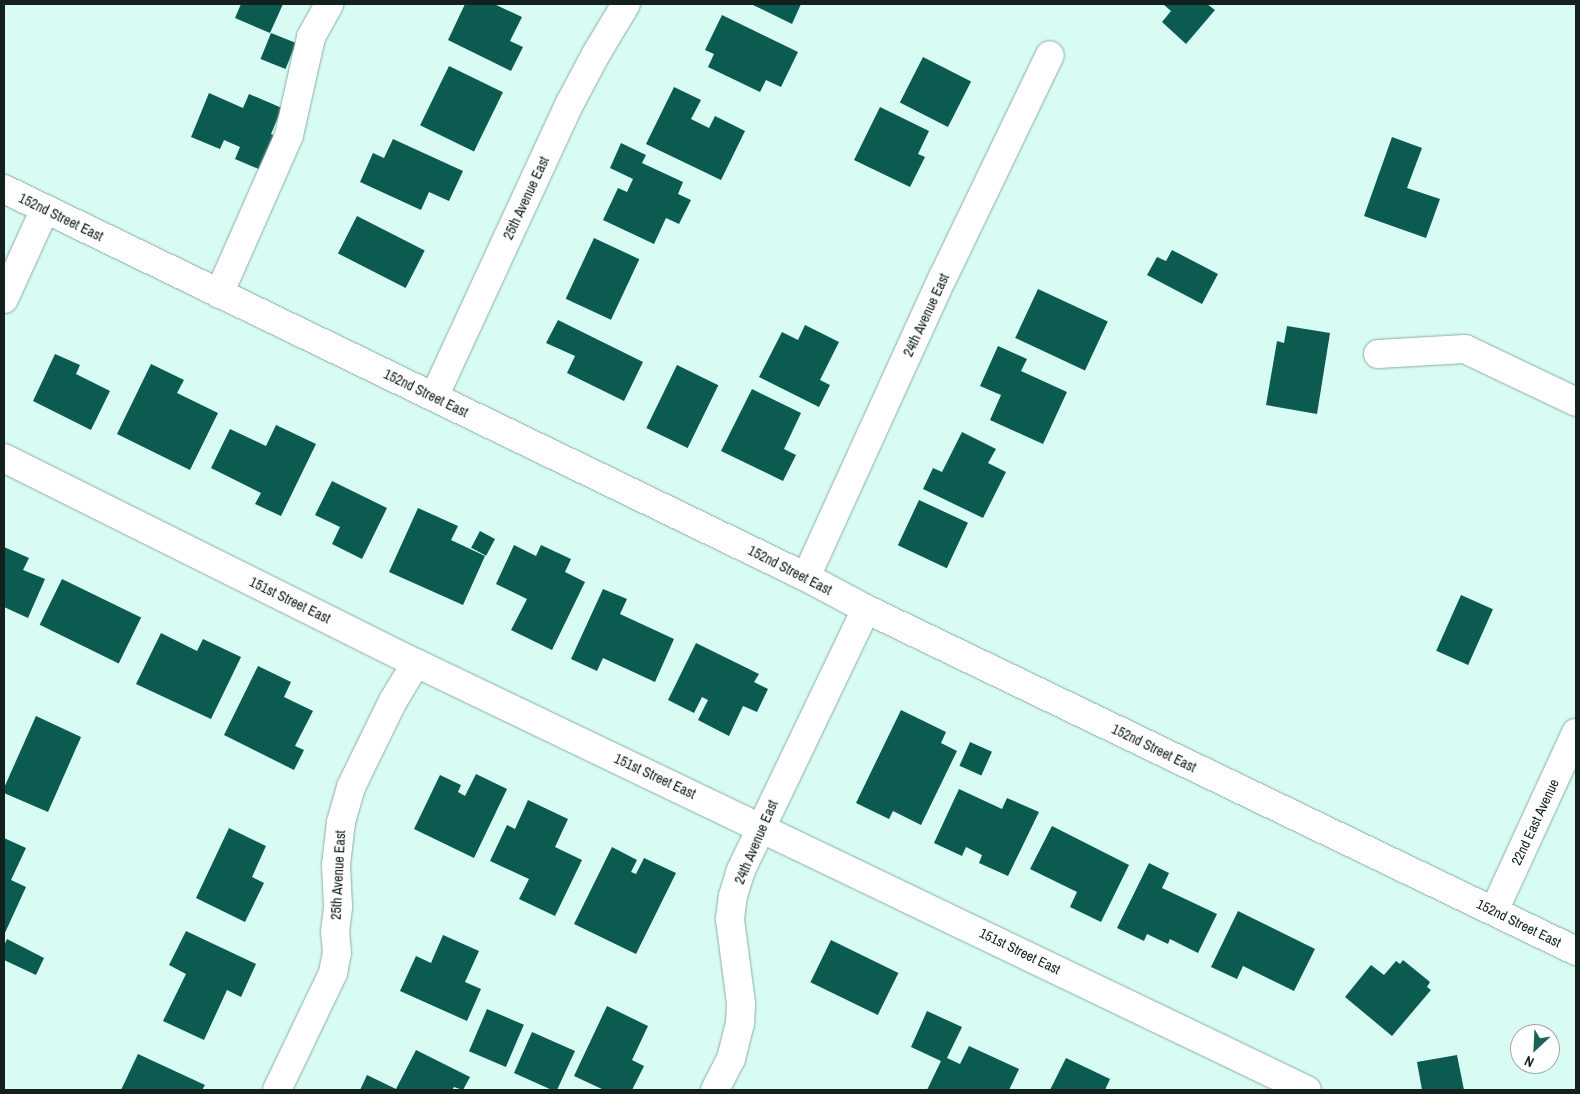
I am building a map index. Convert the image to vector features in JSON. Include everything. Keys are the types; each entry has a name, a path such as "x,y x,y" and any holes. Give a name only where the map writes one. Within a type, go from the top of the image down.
{"street":[{"path":"219,294 289,135 311,37 329,4"},
{"name":"25th Avenue East","path":"434,397 570,103 626,4"},
{"name":"24th Avenue East","path":"806,577 943,277 1050,55"},
{"name":"152nd Street East","path":"4,189 806,577 866,609 1576,951"},
{"path":"4,299 46,209"},
{"path":"1378,354 1466,349 1576,402"},
{"name":"151st Street East","path":"4,458 416,663 761,826 1307,1090"},
{"name":"24th Avenue East","path":"715,1090 731,1059 740,1024 741,1004 730,919 733,896 741,870 866,609"},
{"name":"25th Avenue East","path":"277,1090 333,973 338,953 335,932 338,906 336,865 341,822 351,787 393,701 416,663"},
{"name":"22nd East Avenue","path":"1494,911 1576,733"}],"building":[{"path":"241,4 283,4 270,33 235,18"},
{"path":"465,4 494,4 522,17 510,41 523,47 511,71 448,40"},
{"path":"751,4 801,4 792,24"},
{"path":"1163,4 1207,4 1215,10 1186,44 1162,22 1171,11"},
{"path":"722,15 798,52 781,87 766,80 760,92 708,67 714,54 705,50"},
{"path":"271,33 296,43 286,69 261,59"},
{"path":"923,57 971,82 948,127 900,102"},
{"path":"449,66 503,92 474,152 420,125"},
{"path":"674,87 701,100 691,119 709,128 715,116 745,131 721,180 646,144"},
{"path":"209,93 243,108 249,94 282,108 271,134 275,136 261,170 235,159 240,147 224,140 220,149 191,137"},
{"path":"880,107 929,131 918,154 925,157 910,187 854,160"},
{"path":"1392,137 1422,148 1407,188 1440,199 1426,238 1364,216"},
{"path":"393,139 463,171 449,201 429,192 421,210 360,182 373,153 384,158"},
{"path":"621,143 646,155 642,163 683,182 678,194 691,200 679,224 666,218 654,244 603,220 618,188 627,192 633,179 610,168"},
{"path":"357,216 425,251 406,288 338,253"},
{"path":"594,238 639,259 611,320 566,299"},
{"path":"1172,250 1218,274 1202,304 1147,275 1157,257 1166,261"},
{"path":"1038,289 1108,322 1085,370 1015,338"},
{"path":"558,320 643,362 624,401 567,373 575,356 546,343"},
{"path":"805,325 839,342 820,380 830,385 819,407 759,377 782,332 798,340"},
{"path":"1287,326 1330,333 1317,414 1266,405 1277,341 1284,343"},
{"path":"998,346 1027,359 1021,371 1067,392 1043,444 990,420 1001,395 980,386"},
{"path":"55,354 80,365 76,374 110,391 91,430 33,401"},
{"path":"151,364 184,380 177,393 218,413 190,470 117,434"},
{"path":"677,365 718,385 688,448 646,428"},
{"path":"752,389 801,413 784,449 796,455 783,481 721,451"},
{"path":"276,425 316,444 281,516 255,504 261,493 211,468 230,429 266,446"},
{"path":"962,432 996,449 988,463 1006,472 983,518 923,489 933,468 942,472"},
{"path":"332,481 387,508 362,559 332,544 340,527 315,515"},
{"path":"919,500 968,523 947,568 898,545"},
{"path":"418,508 458,526 451,540 485,556 463,605 389,572"},
{"path":"480,531 495,539 486,556 471,548"},
{"path":"514,545 536,556 541,545 571,559 565,572 585,582 552,650 511,630 527,599 496,584"},
{"path":"4,547 29,558 23,570 45,579 28,618 4,607"},
{"path":"62,579 141,618 119,663 40,625"},
{"path":"603,589 627,599 620,614 674,639 655,682 603,658 597,671 571,659"},
{"path":"1461,595 1493,609 1468,665 1436,651"},
{"path":"161,633 197,651 203,639 241,657 211,719 136,684"},
{"path":"696,643 759,674 754,682 768,689 757,712 743,706 729,736 698,720 708,700 702,697 694,713 668,700"},
{"path":"258,666 291,682 284,697 313,711 295,746 304,750 294,770 224,735"},
{"path":"901,710 946,732 941,743 957,751 921,825 893,811 889,819 856,803"},
{"path":"36,716 81,737 48,812 4,793 4,788"},
{"path":"970,742 992,752 981,776 959,766"},
{"path":"476,774 507,789 474,858 414,829 440,775 461,785 458,792 465,796"},
{"path":"959,789 1002,809 1007,798 1039,812 1008,876 979,863 982,855 966,847 962,856 934,843"},
{"path":"528,800 568,819 555,847 582,860 555,916 519,899 529,879 490,861 507,825 515,829"},
{"path":"1052,826 1129,865 1101,922 1070,907 1077,892 1030,869"},
{"path":"229,828 266,846 252,877 264,883 245,922 196,898"},
{"path":"4,838 26,848 11,880 26,887 4,935"},
{"path":"612,847 637,860 631,872 636,874 644,858 676,873 636,954 574,924"},
{"path":"1149,863 1169,873 1162,888 1217,914 1198,953 1170,939 1168,944 1147,934 1144,941 1117,928"},
{"path":"1238,911 1315,949 1294,991 1243,966 1237,979 1211,967"},
{"path":"186,931 256,964 241,997 227,990 204,1040 163,1021 186,974 169,965"},
{"path":"443,935 479,951 465,982 481,989 467,1021 400,991 416,956 431,963"},
{"path":"7,939 44,958 36,975 4,960 4,946"},
{"path":"831,940 898,973 878,1015 810,982"},
{"path":"1403,960 1430,982 1427,987 1431,990 1392,1036 1345,997 1371,965 1384,975 1396,961 1400,964"},
{"path":"607,1006 648,1026 632,1060 644,1066 632,1090 604,1090 574,1076"},
{"path":"487,1009 524,1025 506,1067 469,1051"},
{"path":"927,1011 962,1027 947,1058 960,1064 969,1046 1019,1069 1009,1090 927,1090 941,1061 911,1047"},
{"path":"532,1032 575,1051 557,1090 552,1090 514,1073"},
{"path":"416,1050 470,1077 463,1090 454,1087 452,1090 360,1090 367,1075 396,1089"},
{"path":"138,1054 205,1085 202,1090 121,1090"},
{"path":"1457,1055 1464,1090 1422,1090 1417,1062"},
{"path":"1066,1058 1110,1079 1105,1090 1050,1090"}]}
